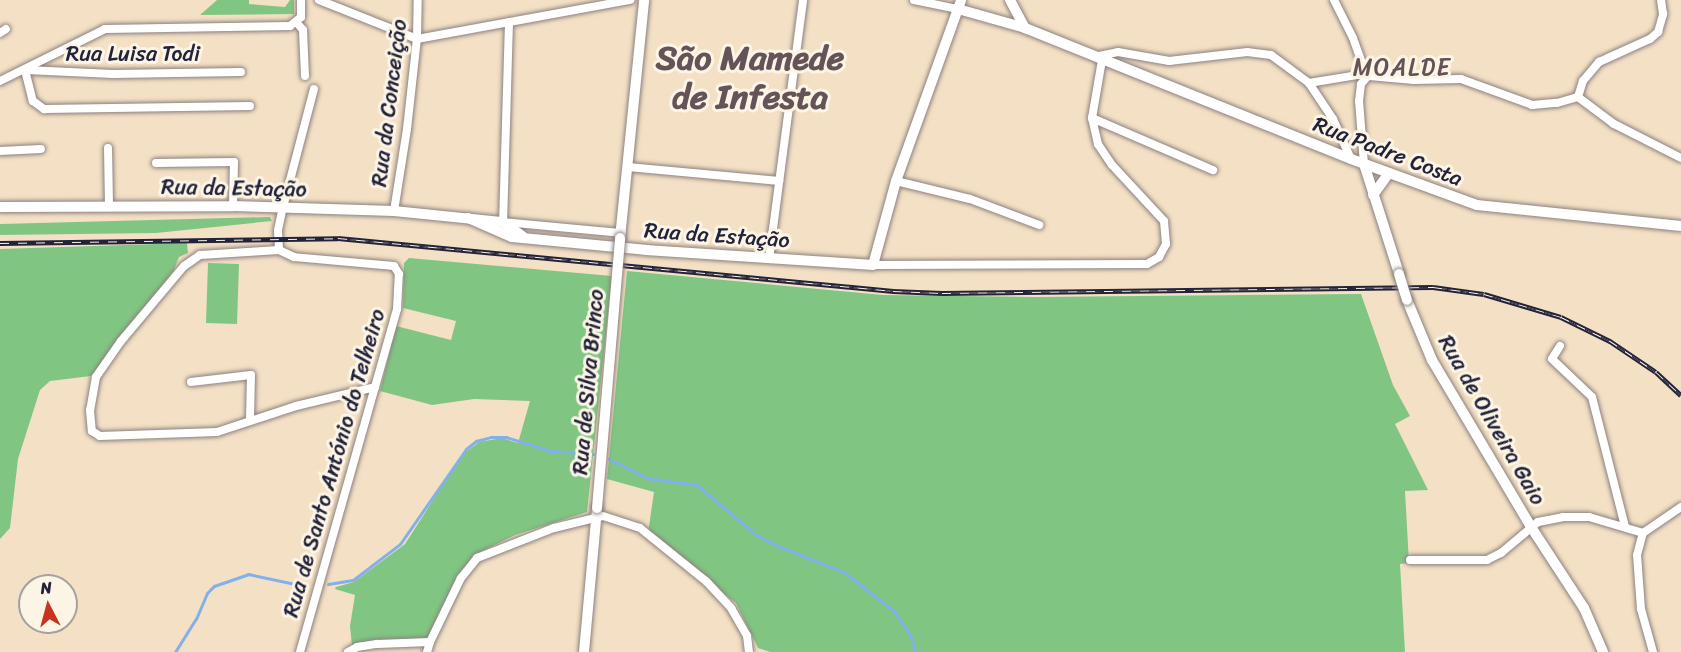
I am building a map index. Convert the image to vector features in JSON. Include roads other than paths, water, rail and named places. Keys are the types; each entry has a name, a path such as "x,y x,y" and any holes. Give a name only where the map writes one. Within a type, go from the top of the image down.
{"street":[{"path":"1,78 25,70 105,29 290,26 297,23 301,17 301,0"},
{"path":"319,0 417,39 630,0"},
{"name":"Rua da Conceição","path":"394,211 417,39 418,0"},
{"name":"Rua de Silva Brinco","path":"584,652 620,236 644,0"},
{"path":"769,259 803,0"},
{"path":"914,0 959,5 896,181 873,265 1147,264 1159,257 1166,244 1164,221 1112,165 1098,144 1092,118 1098,58 1118,52 1169,62 1247,52 1271,55 1309,83 1333,119 1352,159"},
{"path":"1010,0 1025,28"},
{"path":"1334,0 1353,38 1367,77"},
{"path":"1578,97 1583,81 1599,62 1650,39 1658,32 1663,14 1661,0"},
{"name":"Rua Padre Costa","path":"959,5 1025,28 1364,164 1477,205 1681,226"},
{"path":"503,222 509,22"},
{"path":"297,23 303,30 305,76"},
{"path":"25,70 33,101 44,109 250,106"},
{"name":"Rua Luisa Todi","path":"25,70 113,74 241,72"},
{"path":"1309,83 1358,75 1414,80 1461,79 1532,105 1557,103 1578,97"},
{"name":"Rua de Oliveira Gaio","path":"1367,77 1361,84 1359,101 1364,164 1407,300 1432,360 1531,527 1584,608 1603,652"},
{"path":"314,90 283,207 278,230 279,250 200,255 183,266 121,341 96,377 90,410 92,431 100,436 217,432 296,406 375,387"},
{"path":"1578,97 1614,124 1681,158"},
{"path":"1092,118 1213,170"},
{"path":"108,148 109,207"},
{"path":"0,151 41,149"},
{"path":"156,163 234,162 233,206"},
{"path":"628,167 779,181"},
{"path":"1373,195 1389,173"},
{"path":"896,181 970,199 1039,225"},
{"name":"Rua da Estação","path":"0,207 233,206 394,211 620,236"},
{"name":"Rua da Estação","path":"468,218 512,237 522,236 769,259 873,265"},
{"name":"Rua da Estação","path":"503,222 522,236"},
{"name":"Rua de Santo António do Telheiro","path":"279,250 294,257 394,266 399,274 397,309 300,652"},
{"path":"1560,346 1552,359 1592,397 1625,526"},
{"path":"191,382 251,375 250,420"},
{"path":"1653,652 1641,609 1635,564 1644,533 1681,507"},
{"path":"427,652 461,578 477,558 597,512 640,528 706,581 731,608 747,636 748,652"},
{"path":"1410,560 1487,560 1501,553 1538,522 1575,517 1625,526 1644,533"},
{"path":"348,652 357,647 377,644 430,642"}],"waterway":[{"path":"328,584 353,580 400,544 466,449 476,441 491,437 506,437 551,451 593,454"},
{"path":"609,459 647,478 697,485 755,534 778,546 844,572 894,611 910,635 916,652"},
{"path":"175,652 196,619 207,593 214,586 248,574 300,585"}],"railway":[{"path":"0,243 338,238 893,291 942,293 1433,287 1484,294 1561,317 1610,341 1656,372 1681,395"}],"district":[{"name":"MOALDE","path":"1402,68"},
{"name":"São Mamede de Infesta","path":"750,78"}]}
